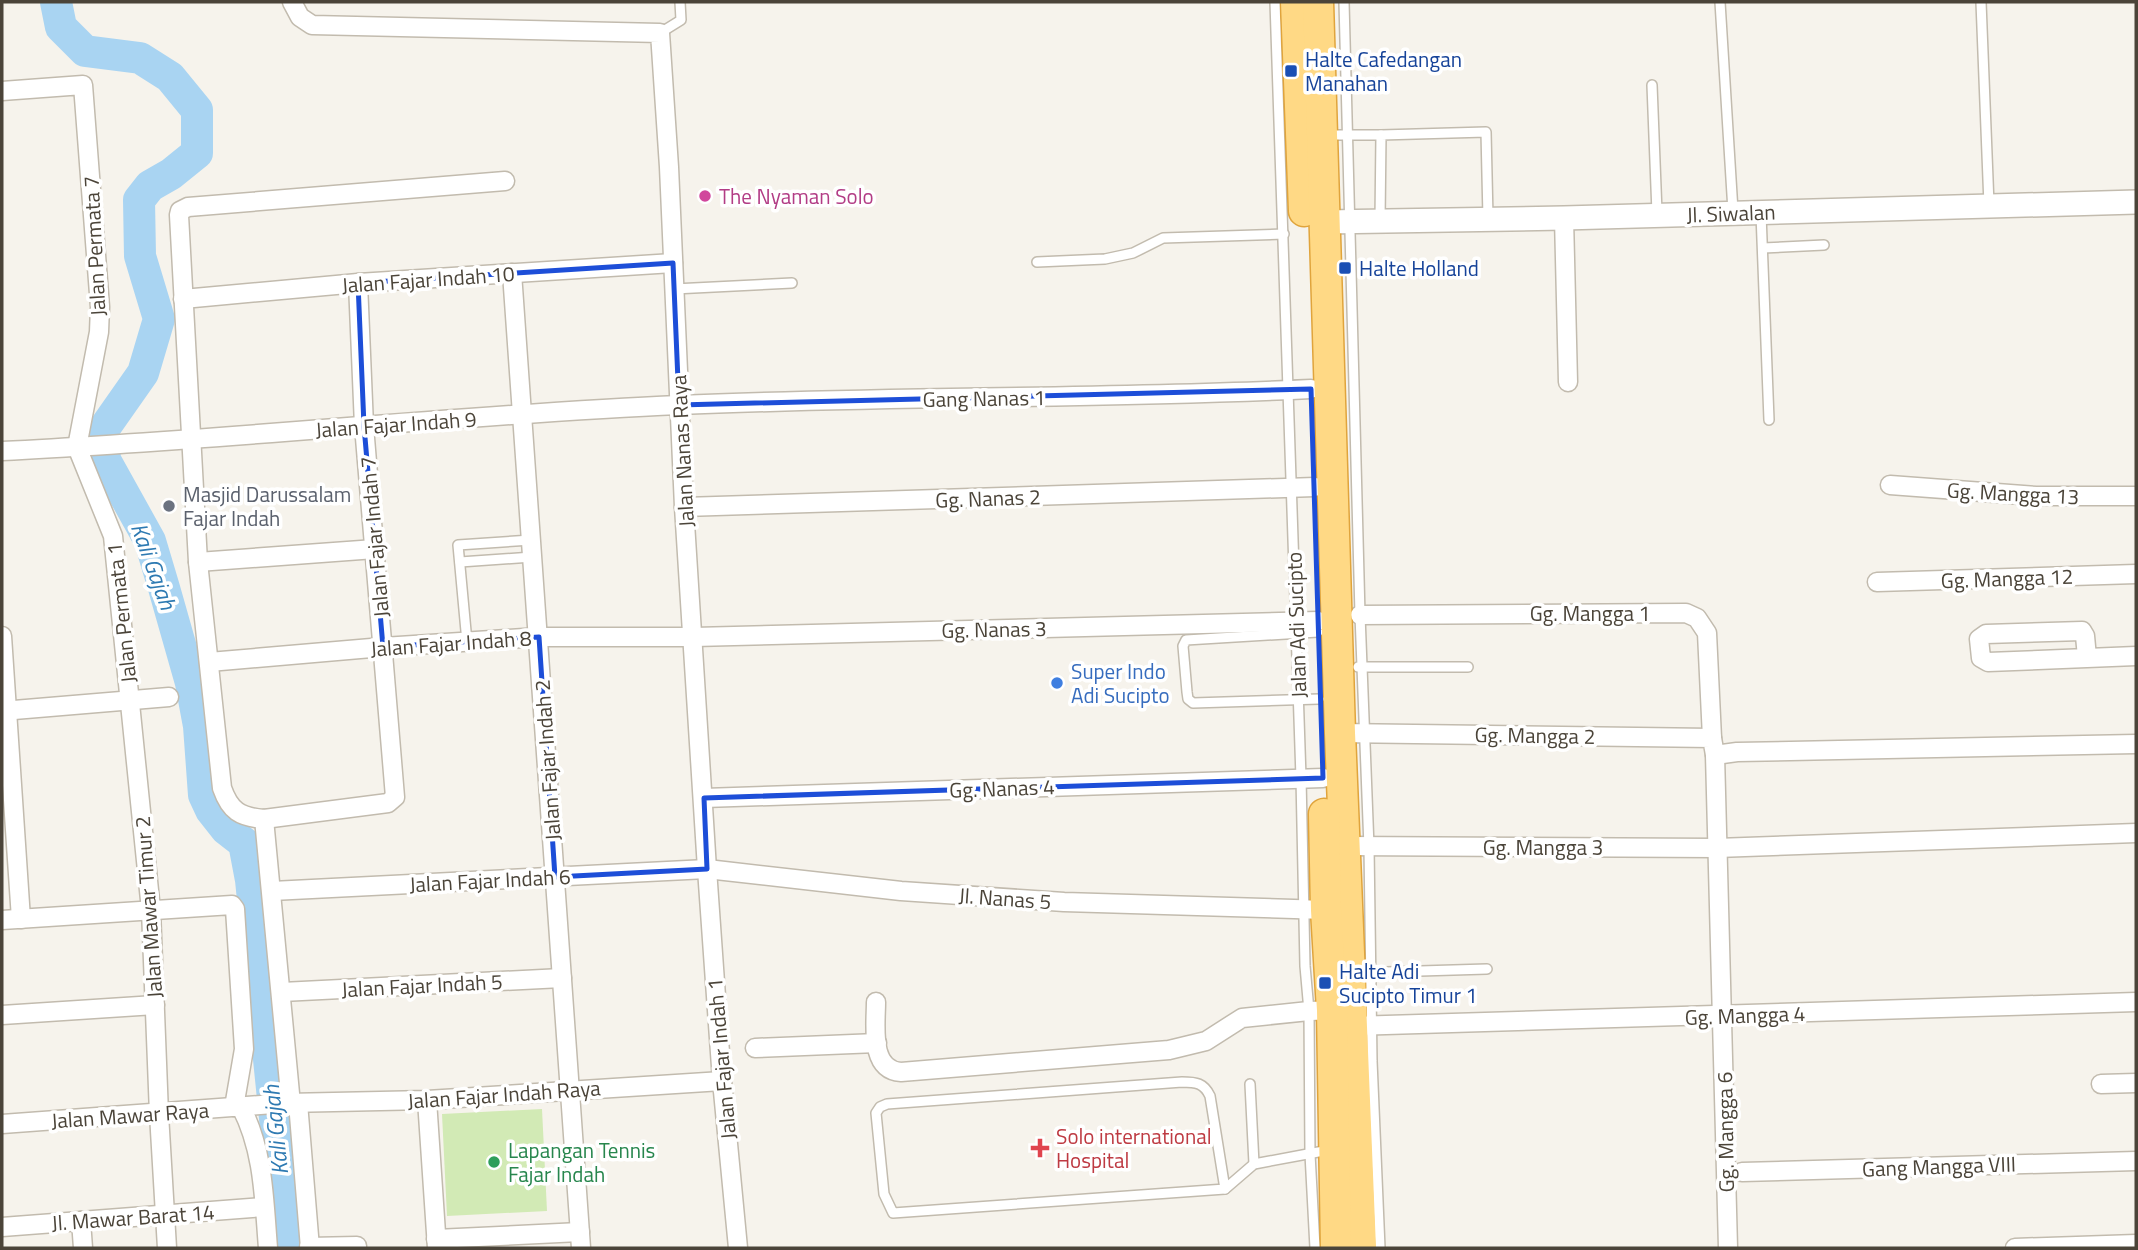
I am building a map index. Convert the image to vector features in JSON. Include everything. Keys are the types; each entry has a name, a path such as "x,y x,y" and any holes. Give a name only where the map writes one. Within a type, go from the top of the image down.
{"highway":[{"name":"Jalan Adi Sucipto","path":"1296,2 1321,390 1347,563 1321,623"},
{"name":"Jalan Adi Sucipto","path":"1318,2 1335,135 1341,360 1321,390 1303,488 1321,623 1357,846 1339,970 1344,1016 1342,1063 1344,1113 1368,1167 1333,1246"},
{"name":"Jalan Adi Sucipto","path":"1321,623 1350,667 1337,713 1312,778 1315,910 1339,970"},
{"name":"Jalan Adi Sucipto","path":"1333,1246 1322,1151 1344,1113"}],"street":[{"path":"292,2 300,17 312,25 660,33"},
{"name":"Jalan Nanas Raya","path":"660,33 669,167 684,507 707,869"},
{"name":"Jalan Permata 7","path":"2,91 83,85 100,307 99,332 80,447"},
{"path":"357,1246 309,1248 264,819 247,817 227,803 222,788 198,562 193,440 178,219 184,208 506,181"},
{"name":"Jl. Siwalan","path":"1337,222 2136,202"},
{"path":"1564,218 1568,382"},
{"name":"Jalan Fajar Indah 10","path":"183,299 358,283 673,263"},
{"name":"Jalan Fajar Indah 2","path":"512,273 580,1240"},
{"name":"Jalan Fajar Indah 7","path":"264,819 392,802 395,797 364,426 358,283"},
{"name":"Gang Nanas 1","path":"679,405 1321,390"},
{"name":"Jalan Fajar Indah 9","path":"2,451 679,405"},
{"name":"Jalan Permata 1","path":"80,447 113,536 131,701"},
{"name":"Gg. Mangga 13","path":"1890,485 2036,496 2136,496"},
{"name":"Gg. Nanas 2","path":"684,507 1303,488"},
{"path":"198,562 375,549"},
{"name":"Gg. Mangga 12","path":"1877,582 2136,574"},
{"name":"Gg. Mangga 1","path":"1321,623 1686,613 1697,618 1707,632 1717,848"},
{"name":"Gg. Nanas 3","path":"694,637 1321,623"},
{"path":"2087,657 2082,631 1986,634 1979,639 1981,657 1988,662 2136,656"},
{"path":"2,636 21,919"},
{"name":"Jalan Fajar Indah 8","path":"209,662 539,637 694,637"},
{"path":"5,711 169,698"},
{"name":"Jalan Mawar Timur 2","path":"131,701 151,910 167,1248"},
{"name":"Gg. Mangga 2","path":"1337,713 1714,747 1737,752 2136,744"},
{"name":"Gg. Nanas 4","path":"704,798 1312,778"},
{"name":"Gg. Mangga 3","path":"1357,846 1717,848 2136,834"},
{"name":"Gg. Mangga 6","path":"1717,848 1728,1248"},
{"name":"Jalan Fajar Indah 6","path":"272,891 707,869"},
{"name":"Jl. Nanas 5","path":"707,869 901,891 1064,902 1315,910"},
{"name":"Jalan Fajar Indah 1","path":"707,869 722,1081 738,1248"},
{"path":"2,920 229,904 235,909 245,1107 258,1152 268,1248"},
{"name":"Jalan Fajar Indah 5","path":"282,992 562,978"},
{"path":"755,1048 877,1043 876,1002"},
{"name":"Gg. Mangga 4","path":"877,1043 884,1066 891,1071 901,1072 1169,1050 1206,1041 1242,1018 1722,1016 2136,1002"},
{"path":"2,1015 155,1005"},
{"name":"Jalan Fajar Indah Raya","path":"245,1107 292,1103 427,1100 722,1081"},
{"path":"2101,1084 2136,1083"},
{"path":"427,1100 437,1243 580,1240"},
{"name":"Jalan Mawar Raya","path":"2,1124 245,1107"},
{"name":"Gang Mangga VIII","path":"1742,1172 2136,1161"},
{"name":"Jl. Mawar Barat 14","path":"2,1227 264,1207"},
{"path":"81,1222 83,1248"},
{"path":"2015,1248 2136,1244"}],"lane":[{"path":"660,33 681,20 680,2"},
{"name":"Jalan Adi Sucipto","path":"1275,2 1284,234 1321,390"},
{"name":"Jalan Adi Sucipto","path":"1335,135 1344,2"},
{"path":"1720,2 1733,213"},
{"path":"1981,2 1989,205"},
{"path":"1652,85 1657,215"},
{"path":"1335,135 1486,132 1488,219"},
{"path":"1380,221 1381,135"},
{"path":"1761,212 1769,420"},
{"path":"1037,262 1115,257 1133,253 1163,238 1284,234"},
{"path":"1763,248 1824,245"},
{"path":"674,289 792,283"},
{"path":"467,642 458,545 532,549"},
{"path":"460,562 532,549"},
{"path":"1321,623 1186,640 1183,646 1186,692 1193,703 1337,713"},
{"path":"1350,667 1468,667"},
{"path":"1339,970 1487,969"},
{"name":"Jalan Adi Sucipto","path":"1339,970 1344,1016 1344,1113"},
{"path":"1225,1189 1210,1096 1197,1082 887,1104 880,1107 876,1113 884,1194 893,1213 1225,1189 1254,1164 1322,1151"},
{"path":"1250,1084 1254,1164"},
{"name":"Jalan Adi Sucipto","path":"1368,1167 1380,1248"}],"highlighted area":[{"path":"673,263 679,405 1311,389 1323,778 704,798 707,869 555,877 539,637 383,647 364,426 358,283"}],"green space":[{"name":"Lapangan Tennis Fajar Indah","path":"542,1109 547,1211 447,1216 442,1114"}],"waterway":[{"name":"Kali Gajah","path":"56,2 61,27 85,51 140,58 170,77 197,110 197,153 171,174 150,186 139,200 140,256 159,319 143,373 103,430 105,460 150,541 164,588 191,683 199,726 204,795 211,810 226,829 244,843 251,880 288,1248"}],"place":[{"name":"Halte Cafedangan Manahan","path":"1291,71"},
{"name":"The Nyaman Solo","path":"705,196"},
{"name":"Halte Holland","path":"1345,268"},
{"name":"Masjid Darussalam Fajar Indah","path":"169,506"},
{"name":"Super Indo Adi Sucipto","path":"1057,683"},
{"name":"Halte Adi Sucipto Timur 1","path":"1325,983"},
{"name":"Solo international Hospital","path":"1040,1148"},
{"name":"Lapangan Tennis Fajar Indah","path":"494,1162"}]}
